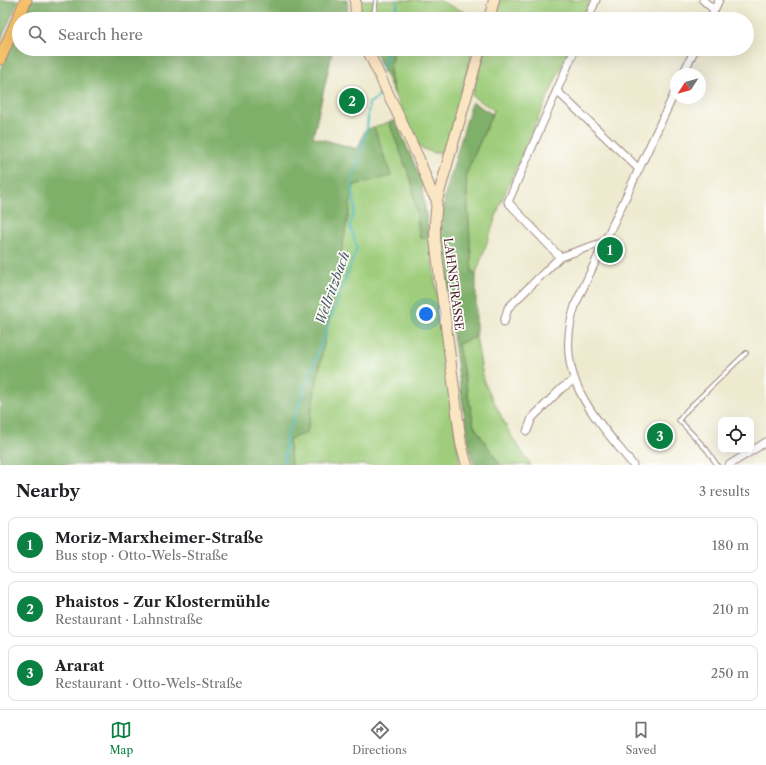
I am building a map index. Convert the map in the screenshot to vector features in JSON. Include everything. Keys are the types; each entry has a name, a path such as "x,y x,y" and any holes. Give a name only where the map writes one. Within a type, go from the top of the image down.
{"main road":[{"path":"21,12 26,0"},
{"path":"354,0 355,12"},
{"path":"491,12 494,0"},
{"path":"0,59 12,32"},
{"path":"370,56 419,159 431,191 437,200"},
{"name":"LAHNSTRASSE","path":"467,465 462,444 435,222 437,200 478,56"}],"street":[{"path":"591,12 596,0"},
{"path":"703,0 714,10 719,0"},
{"path":"560,257 508,202 572,56"},
{"path":"686,68 692,56"},
{"path":"557,91 639,169"},
{"path":"630,464 581,397 574,380 568,352 570,323 576,303 670,103"},
{"path":"504,322 508,308 560,257 604,242"},
{"path":"527,431 532,418 562,388 574,380"},
{"path":"729,465 766,442"}],"lane":[{"path":"374,12 376,0"},
{"path":"717,465 706,450 679,420 687,410 746,353"}],"green space":[{"path":"0,0 19,0 14,12 12,12 12,15 0,42"},
{"path":"31,0 347,0 348,12 25,12"},
{"path":"359,0 438,0 464,12 397,12 398,2 396,12 360,12"},
{"path":"498,0 590,0 585,12 495,12"},
{"path":"12,43 12,56 331,56 313,137 358,149 365,130 374,127 391,176 354,185 307,433 289,439 291,465 0,465 0,70"},
{"path":"377,56 392,56 390,72 394,93"},
{"path":"392,56 471,56 446,151 434,153 419,147 394,93 390,70"},
{"path":"483,56 566,56 501,202 476,274 472,273 466,174 494,110 472,96"},
{"path":"472,102 492,114 466,174 472,273 476,274 476,337 458,344 474,426 500,465 474,465 470,451 440,236 445,195"},
{"path":"395,120 421,179 429,237 420,238 412,183 389,122"},
{"path":"389,122 412,183 420,238 429,237 460,465 291,465 289,439 307,433 354,185 391,175 374,127"},
{"path":"476,337 484,382 510,434 531,465 500,465 474,426 458,344"}],"waterway":[{"name":"Wellritzbach","path":"395,12 398,0"},
{"name":"Wellritzbach","path":"382,71 386,56"},
{"name":"Wellritzbach","path":"284,465 286,438 357,248 350,226 355,208 352,183 367,129 369,103 379,97 380,83"}],"place":[{"name":"Phaistos - Zur Klostermühle","path":"352,101"},
{"name":"Moriz-Marxheimer-Straße","path":"610,250"},
{"name":"Ararat","path":"660,436"}]}
